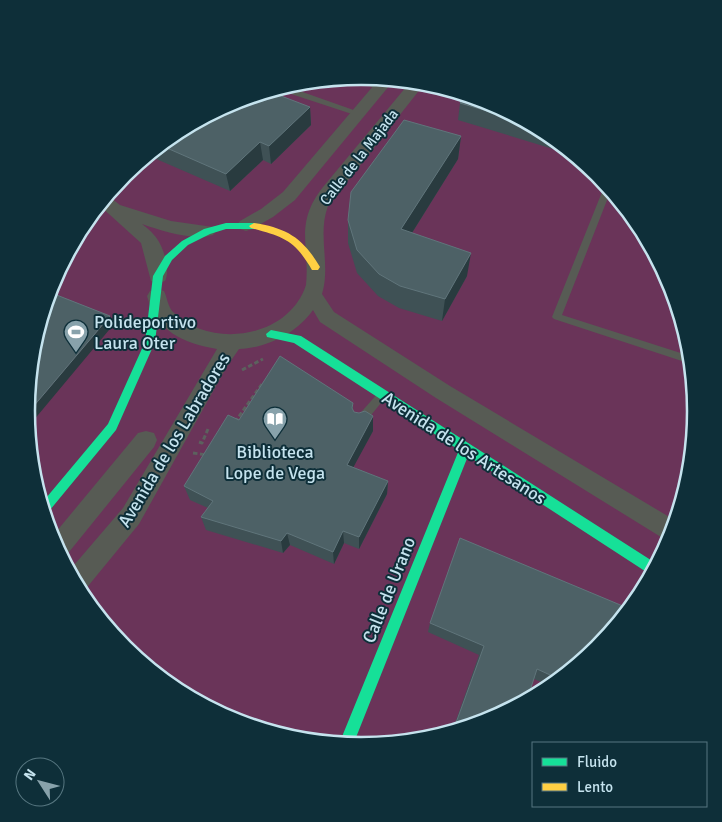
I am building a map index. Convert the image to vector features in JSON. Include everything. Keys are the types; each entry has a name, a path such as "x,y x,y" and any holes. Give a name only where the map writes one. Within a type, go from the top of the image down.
{"street":[{"name":"Calle de la Majada","path":"246,225 268,214 289,196 381,86"},
{"name":"Calle de la Majada","path":"315,267 312,234 318,207 412,89"},
{"path":"110,203 169,227 206,231"},
{"path":"49,504 112,427 150,342 157,296 156,255 149,240 110,204"},
{"path":"157,296 164,315 181,330 205,340 233,343 271,334 289,324 304,310 312,295 316,281 315,267 306,250 290,237 270,228 246,225 226,226 206,231 185,242 168,258 158,276"},
{"name":"Avenida de los Artesanos","path":"312,295 327,317 442,392 665,528"},
{"name":"Avenida de los Artesanos","path":"271,334 297,339 647,566"},
{"name":"Avenida de los Labradores","path":"80,576 131,516 214,371 233,343"},
{"path":"63,542 146,440"},
{"name":"Calle de Urano","path":"349,736 465,449"}],"lane":[{"path":"294,92 358,113"},
{"path":"605,195 557,317 682,357"},
{"path":"359,422 382,395"}],"path":[{"path":"233,425 263,384 270,386"}],"shaded area":[{"path":"361,85 425,91 466,102 486,110 524,129 559,152 592,180 606,196 620,213 643,248 670,306 681,347 687,411 686,432 681,475 676,495 670,516 653,555 620,609 592,642 542,682 486,712 466,720 425,731 361,737 297,731 256,720 236,712 180,682 130,642 90,592 60,536 52,516 41,475 35,411 41,347 52,306 60,286 90,230 130,180 180,140 236,110 256,102 297,91"}],"building":[{"path":"279,95 310,107 269,146 260,142 226,174 168,148 198,129 256,102"},
{"path":"462,101 466,102 490,112 460,103"},
{"path":"404,120 461,136 401,229 471,253 445,299 400,286 379,274 357,250 348,220 351,192"},
{"path":"56,295 110,316 35,404 41,347"},
{"path":"280,356 353,403 352,408 354,412 365,411 373,416 347,465 388,481 359,537 343,531 333,552 287,533 281,541 201,517 213,501 184,486 228,415 239,420"},
{"path":"460,538 622,606 592,642 551,675 537,669 531,689 486,712 456,723 484,646 430,623"}],"traffic: fast":[{"path":"49,504 112,427 150,342 158,276 168,258 185,243 207,231 226,226 254,226"},
{"path":"271,334 297,339 647,566"},
{"path":"349,736 465,449"}],"traffic: slow":[{"path":"254,226 274,230 290,238 304,250 315,267"}],"place":[{"name":"Polideportivo Laura Oter","path":"76,353"},
{"name":"Biblioteca Lope de Vega","path":"275,440"}]}
